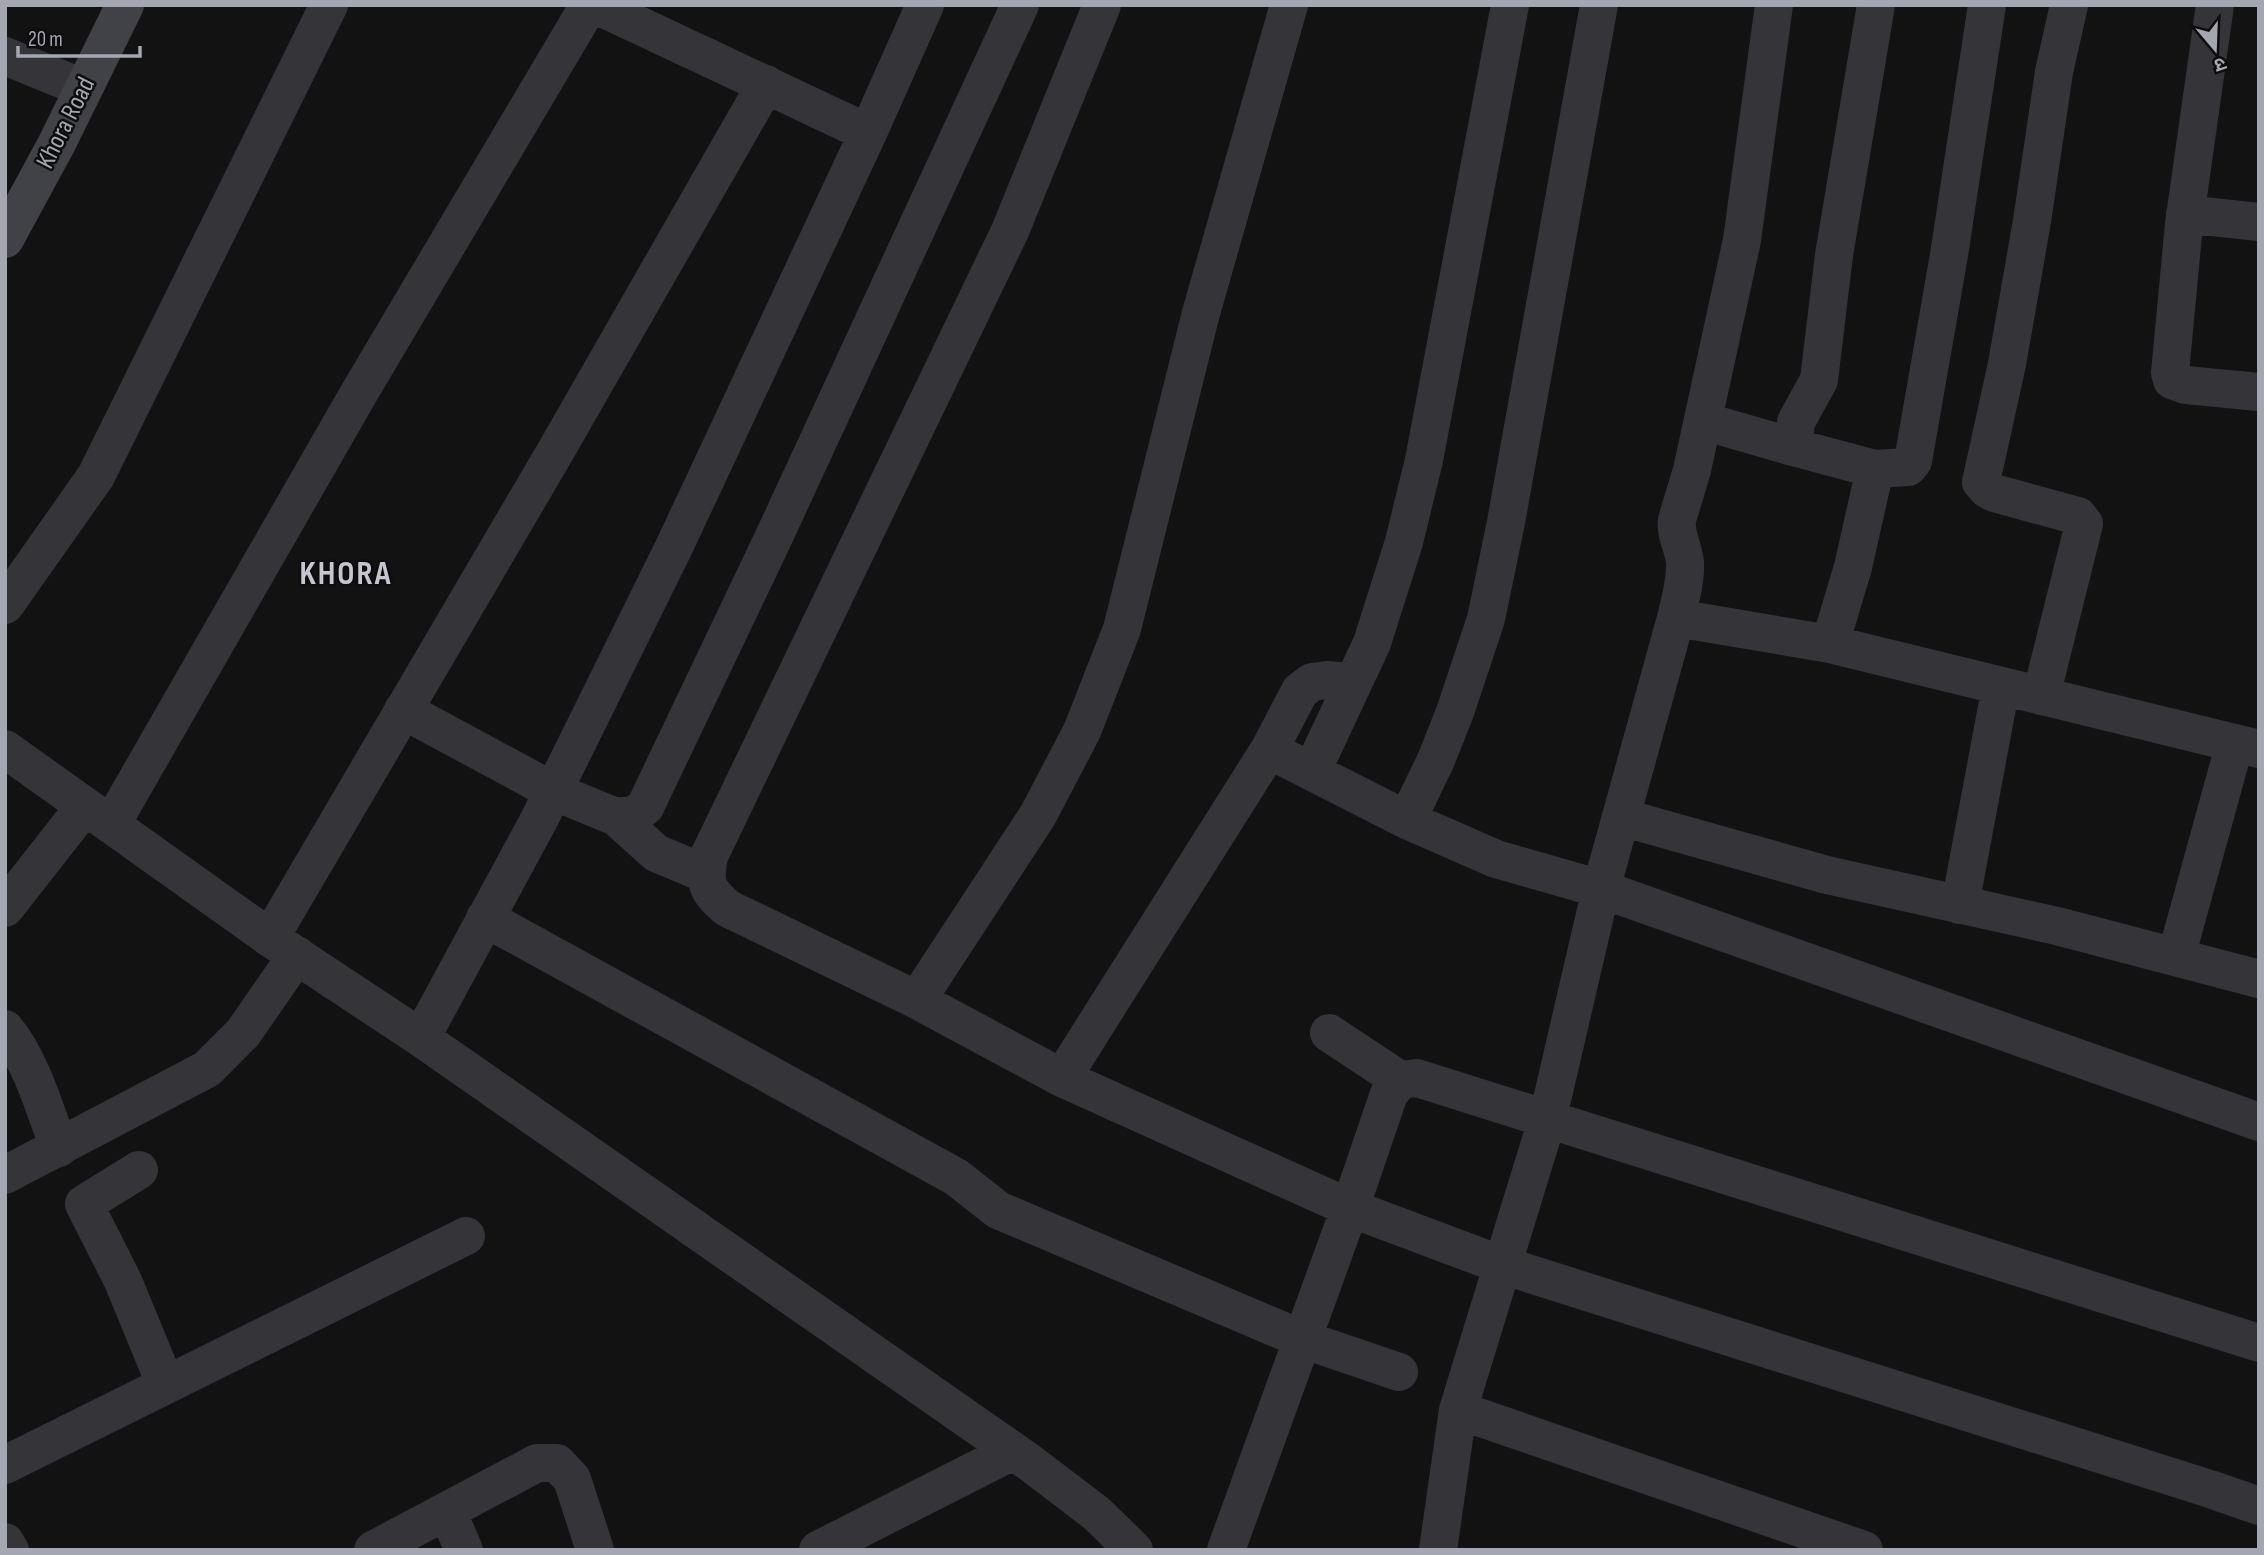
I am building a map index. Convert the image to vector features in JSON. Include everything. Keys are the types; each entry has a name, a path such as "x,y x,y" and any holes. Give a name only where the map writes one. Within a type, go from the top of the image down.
{"street":[{"name":"Khora Road","path":"5,239 125,5"},
{"path":"5,605 96,476 329,5"},
{"path":"5,908 98,816 366,381 589,5"},
{"path":"596,5 868,133"},
{"path":"421,1038 553,791 674,547 925,5"},
{"path":"617,817 634,815 645,807 771,543 1020,5"},
{"path":"1102,5 1010,231 709,856 706,874 710,893 727,908 917,1000 1062,1078 1350,1208 1502,1265 2196,1485 2257,1499"},
{"path":"917,1000 1038,815 1082,731 1122,629 1201,313 1289,5"},
{"path":"1312,771 1372,643 1404,542 1424,460 1510,5"},
{"path":"1407,820 1455,712 1486,619 1506,523 1599,5"},
{"path":"1438,1550 1458,1410 1548,1117 1601,890 1676,618 1685,572 1685,561 1676,528 1677,520 1692,470 1742,240 1774,5"},
{"path":"1793,447 1796,422 1819,380 1834,255 1876,5"},
{"path":"1703,421 1875,469 1908,467 1913,461 1949,255 1987,5"},
{"path":"2041,696 2084,524 2078,516 1994,493 1981,482 2007,363 2054,72 2069,5"},
{"path":"2215,5 2186,214 2170,373 2172,380 2186,385 2259,392"},
{"path":"5,56 83,88"},
{"path":"5,1175 208,1069 243,1033 403,710 551,459 766,84"},
{"path":"2186,214 2259,222"},
{"path":"1830,644 1853,566 1875,469"},
{"path":"1676,618 1830,644 2247,746 2176,957"},
{"path":"1062,1078 1269,750 1300,691 1312,682 1352,682"},
{"path":"1960,905 2001,686"},
{"path":"403,710 553,791 617,817 656,853 706,874"},
{"path":"5,750 284,947 421,1038 1013,1451 1096,1513 1135,1550"},
{"path":"1269,750 1407,820 1496,859 1601,890 2259,1122"},
{"path":"1621,817 1827,875 2057,926 2259,979"},
{"path":"485,918 956,1177 998,1210 1302,1339 1399,1372"},
{"path":"5,1029 32,1077 58,1148"},
{"path":"1329,1033 1400,1080"},
{"path":"1226,1550 1389,1094 1400,1080 1417,1077 1548,1117 2259,1343"},
{"path":"139,1170 84,1204 123,1281 162,1376 168,1383"},
{"path":"5,1465 466,1236"},
{"path":"1458,1410 1864,1550"},
{"path":"818,1550 1013,1451"},
{"path":"373,1550 537,1463 557,1463 572,1479 595,1550"},
{"path":"447,1511 464,1550"},
{"path":"5,1542 10,1550"}],"district":[{"name":"KHORA","path":"346,574"}]}
